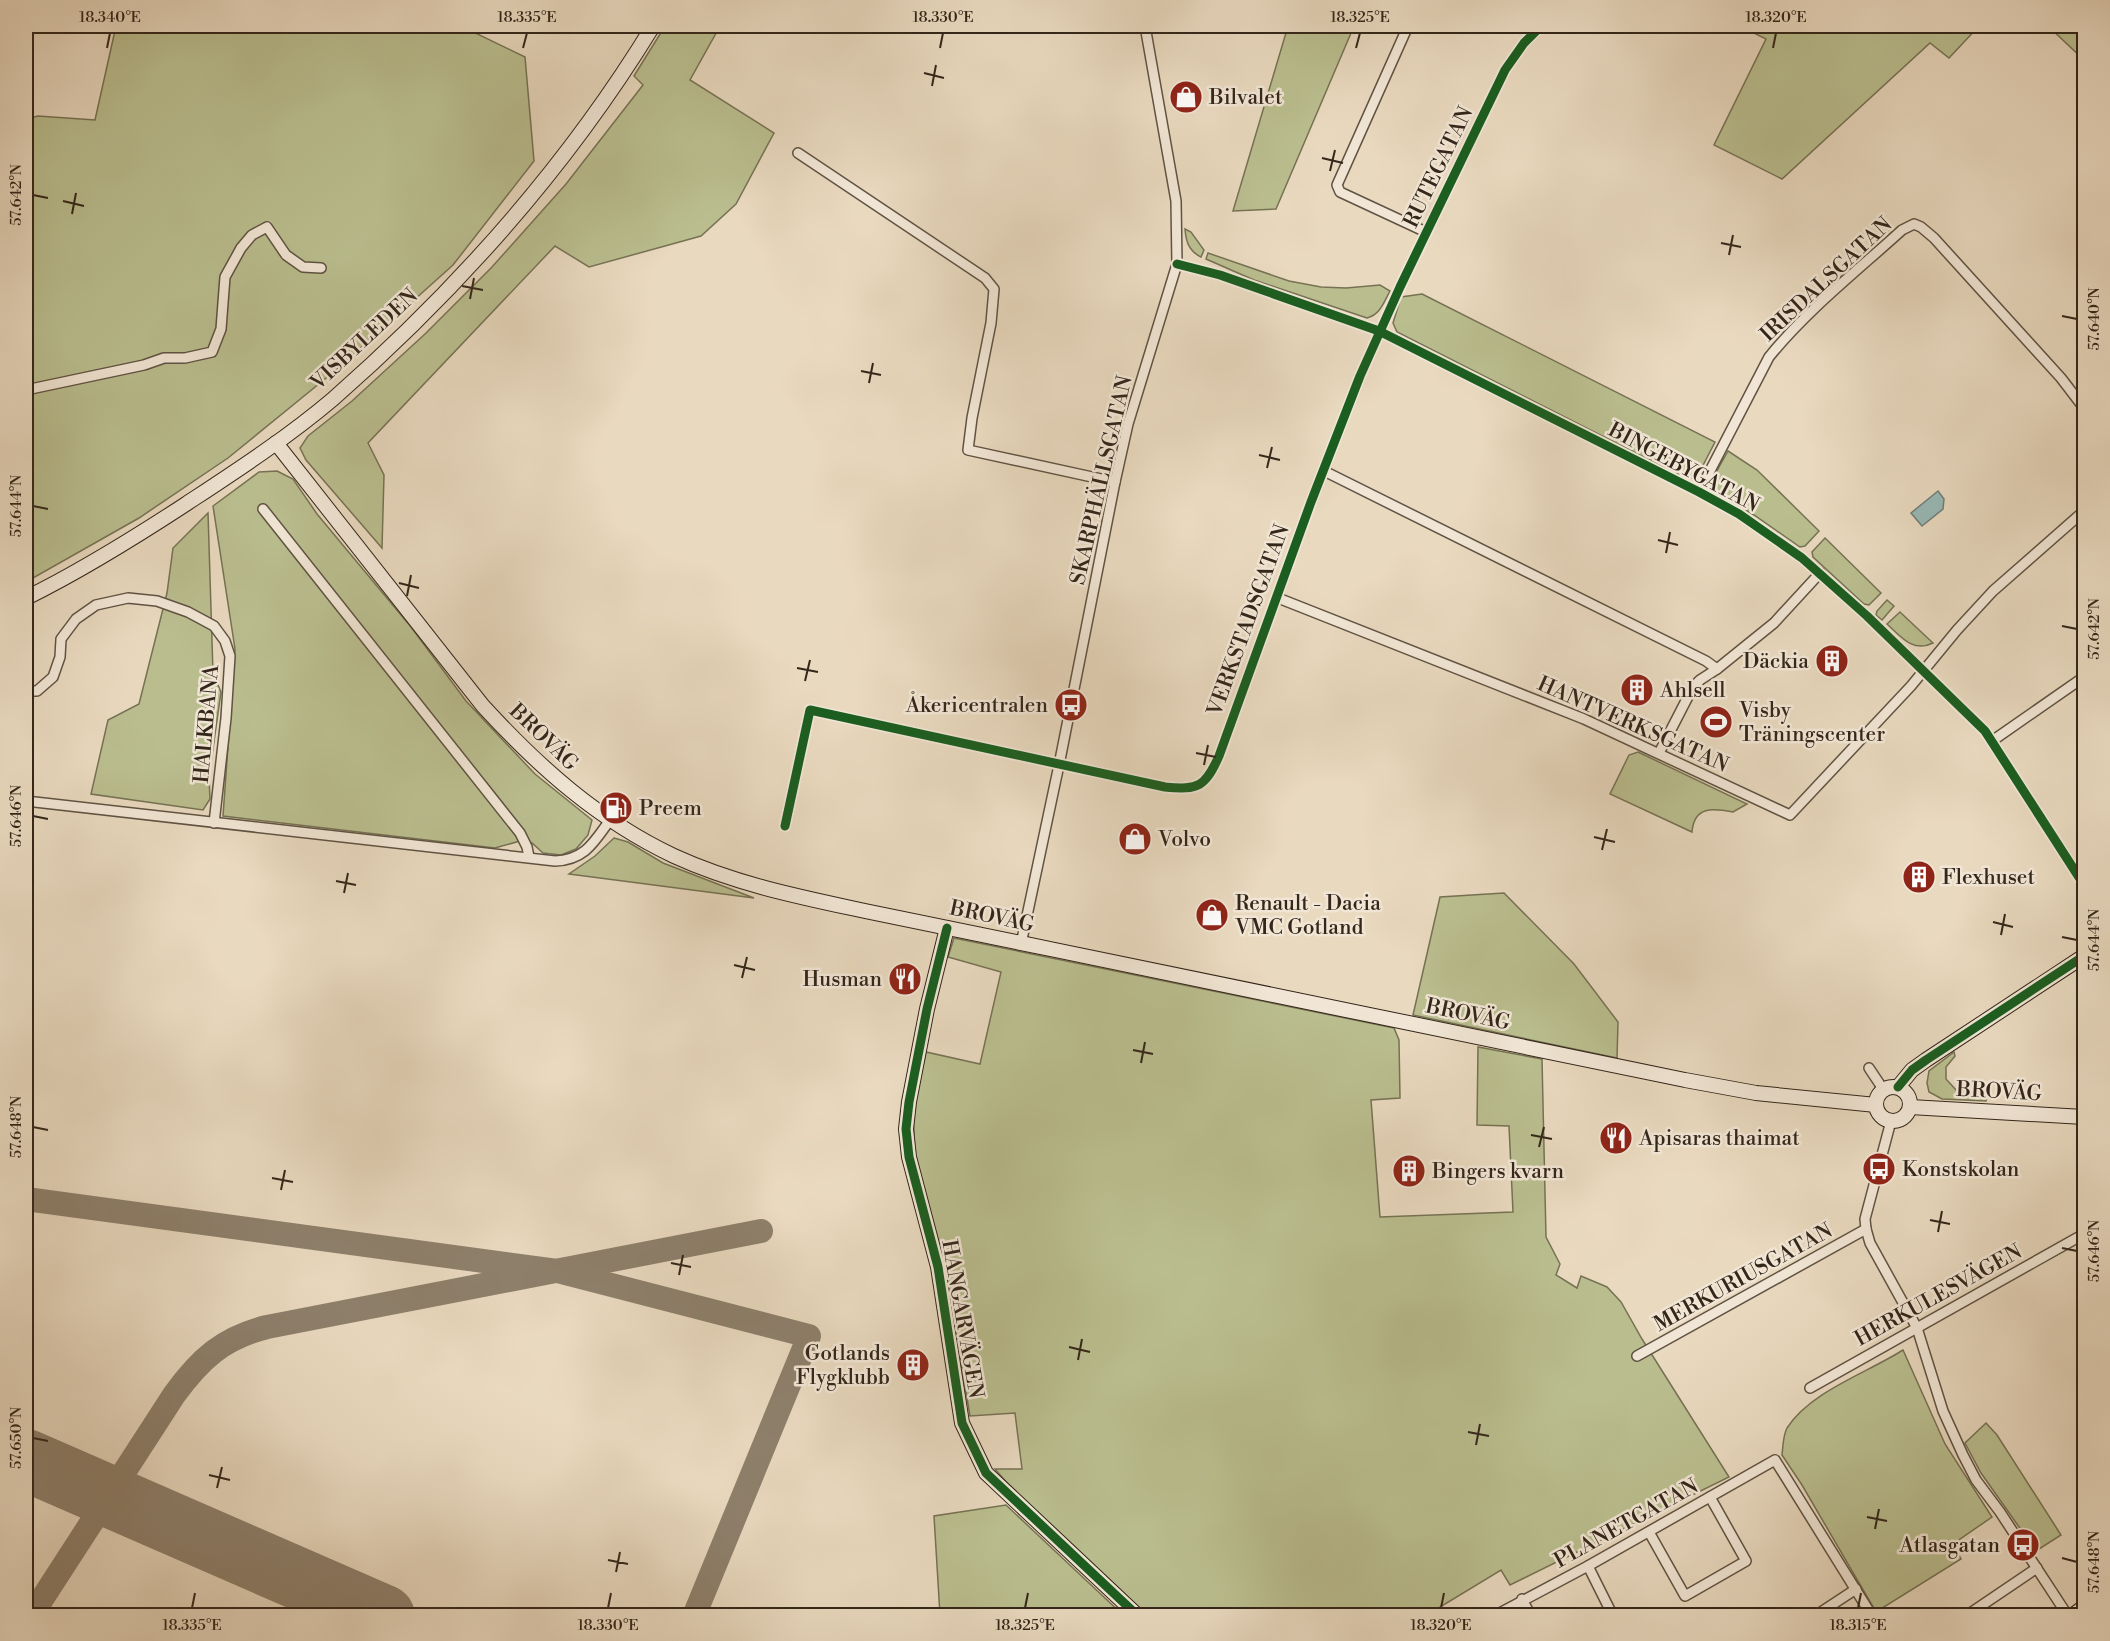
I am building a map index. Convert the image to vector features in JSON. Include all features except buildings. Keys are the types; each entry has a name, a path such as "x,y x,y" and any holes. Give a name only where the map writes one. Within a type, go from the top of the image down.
{"main road":[{"name":"VISBYLEDEN","path":"26,598 124,544 276,443 332,400 479,255 563,155 653,26"},
{"name":"BROVÄG","path":"276,443 483,706 562,785 610,820 676,857 777,892 1021,944 1705,1084 1756,1093 1876,1105"},
{"name":"HANGARVÄGEN","path":"947,928 925,1021 906,1129 909,1157 938,1267 962,1422 986,1473 1138,1616"},
{"path":"1898,1087 1912,1070 1926,1060 2085,956"},
{"path":"1898,1087 1907,1094 1910,1107 1903,1118 1891,1121 1881,1116 1876,1105 1878,1095 1883,1089 1898,1087"},
{"name":"BROVÄG","path":"1910,1107 2085,1117"},
{"path":"2070,1616 2085,1607"}],"street":[{"name":"SKARPHÄLLSGATAN","path":"1021,944 1128,424 1177,264 1176,201 1145,26"},
{"path":"1408,26 1337,185 1340,192 1426,232"},
{"name":"RUTEGATAN","path":"1379,331 1504,70 1524,43 1541,26"},
{"path":"798,153 985,278 994,289 991,323 968,450 1115,482"},
{"name":"IRISDALSGATAN","path":"1699,492 1769,357 1781,342 1902,230 1914,224 1921,226 1934,238 2061,378 2085,408"},
{"path":"26,390 144,365 164,358 185,358 212,352 221,329 225,277 241,248 252,235 267,226 286,255 303,267 321,268"},
{"name":"BINGEBYGATAN","path":"1177,264 1220,275 1379,331 1699,492 1758,527 1820,573 1985,731 2085,885"},
{"name":"VERKSTADSGATAN","path":"1059,765 1176,788 1194,786 1207,779 1219,756 1311,502 1379,331"},
{"path":"1324,471 1717,669"},
{"path":"263,508 520,833 529,857"},
{"path":"1924,671 1993,591 2085,511"},
{"path":"1659,753 1693,687 1774,623 1820,573"},
{"name":"HALKBANA","path":"26,691 37,691 53,677 60,657 61,639 76,618 96,606 128,598 157,602 188,612 214,626 225,640 230,656 226,718 214,823"},
{"name":"HANTVERKSGATAN","path":"1278,598 1574,715 1790,815 1924,671"},
{"path":"1992,741 2085,677"},
{"path":"785,825 810,710 1059,765"},
{"path":"26,801 555,861 574,859 591,846 610,820"},
{"path":"1869,1068 1883,1089"},
{"path":"1891,1121 1865,1219 1870,1243 1917,1328 1930,1376 1952,1434 1976,1480 2070,1616"},
{"name":"MERKURIUSGATAN","path":"1637,1356 1866,1230"},
{"name":"HERKULESVÄGEN","path":"1810,1388 2085,1234"},
{"name":"PLANETGATAN","path":"1494,1616 1522,1599 1588,1566 1775,1460 1856,1589"},
{"path":"1649,1532 1685,1596 1746,1561 1710,1497"},
{"path":"1588,1566 1614,1616"},
{"path":"1966,1616 2037,1568"},
{"path":"1815,1616 1856,1589 1872,1616"},
{"path":"1522,1599 1531,1616"}],"green space":[{"path":"116,26 461,26 525,57 534,161 453,265 336,370 228,458 139,518 26,582 26,119 38,116 95,120"},
{"path":"665,26 720,26 690,80 774,133 736,204 701,236 589,267 555,246 368,443 384,475 382,548 306,460 300,448 308,436 352,401 425,334 492,267 566,184 643,85 634,76"},
{"path":"1288,26 1354,26 1276,209 1233,211"},
{"path":"1740,26 1979,26 1949,58 1930,43 1782,179 1714,145 1766,39"},
{"path":"2048,26 2084,26 2084,60"},
{"path":"1185,229 1191,232 1204,250 1201,257 1189,246"},
{"path":"1208,253 1289,281 1321,287 1346,288 1380,285 1390,291 1384,304 1367,318 1254,280 1206,259"},
{"path":"1422,294 1715,442 1699,473 1687,479 1397,332 1393,323 1401,297"},
{"path":"1728,451 1757,470 1819,531 1805,546 1800,547 1754,515 1716,493 1714,478"},
{"path":"277,471 293,479 317,514 411,627 466,701 535,774 592,820 588,835 576,849 561,855 543,853 532,843 520,841 495,848 223,816 235,649 213,506 259,472"},
{"path":"208,513 213,673 221,692 209,777 210,799 203,810 91,794 108,720 139,704 167,593 173,548"},
{"path":"1825,538 1881,593 1869,605 1864,604 1813,557 1812,552"},
{"path":"1887,600 1894,606 1882,620 1876,615 1877,611"},
{"path":"1900,612 1933,643 1926,646 1913,645 1897,634 1887,624"},
{"path":"1638,752 1747,804 1733,812 1712,810 1701,813 1696,817 1692,832 1610,794 1629,755"},
{"path":"614,838 628,842 663,863 754,898 569,874 595,856"},
{"path":"1504,893 1574,964 1618,1022 1617,1058 1413,1015 1440,897"},
{"path":"954,938 1394,1028 1399,1040 1400,1098 1371,1100 1380,1217 1513,1212 1509,1126 1477,1125 1478,1047 1542,1059 1546,1237 1560,1264 1556,1275 1577,1288 1581,1276 1607,1287 1621,1302 1729,1477 1510,1585 1501,1570 1427,1615 1147,1615 1008,1484 995,1469 1022,1469 1015,1413 970,1416 943,1258 915,1155 913,1111 926,1052 980,1064 1001,972 948,957"},
{"path":"1954,1052 1955,1056 1946,1067 1946,1079 1957,1091 1988,1093 1986,1101 1942,1099 1929,1092 1927,1083 1929,1071"},
{"path":"1903,1350 1945,1444 1992,1517 1953,1544 1961,1559 1876,1612 1782,1455 1783,1445 1787,1428 1810,1403"},
{"path":"1986,1423 1997,1435 2061,1535 2036,1551 1981,1473 1965,1443"},
{"path":"1006,1505 1123,1615 940,1615 934,1516"}],"water":[{"path":"1938,491 1944,499 1943,509 1922,526 1911,513"}],"taxiway":[{"path":"26,1199 557,1271 809,1336 694,1616"},
{"path":"31,1616 174,1395 203,1361 238,1337 267,1327 761,1231"}],"runway":[{"path":"26,1460 384,1616"}],"cycle path":[{"path":"785,826 810,710 1165,787 1193,787 1205,780 1219,756 1311,502 1360,376 1400,287 1505,70 1524,43 1541,26"},
{"path":"1177,264 1220,275 1379,331 1739,514 1802,558 1867,616 1985,731 2084,885"},
{"path":"947,928 927,1009 906,1129 909,1157 938,1267 962,1423 986,1473 1138,1616"},
{"path":"1898,1087 1912,1070 1926,1060 2084,956"}],"place":[{"name":"Bilvalet","path":"1186,97"},
{"name":"Däckia","path":"1832,661"},
{"name":"Ahlsell","path":"1637,690"},
{"name":"Åkericentralen","path":"1071,705"},
{"name":"Visby Träningscenter","path":"1716,722"},
{"name":"Preem","path":"616,808"},
{"name":"Volvo","path":"1135,839"},
{"name":"Flexhuset","path":"1919,877"},
{"name":"Renault - Dacia VMC Gotland","path":"1212,915"},
{"name":"Husman","path":"905,979"},
{"name":"Apisaras thaimat","path":"1616,1138"},
{"name":"Konstskolan","path":"1879,1169"},
{"name":"Bingers kvarn","path":"1409,1171"},
{"name":"Gotlands Flygklubb","path":"913,1365"},
{"name":"Atlasgatan","path":"2023,1545"}]}
